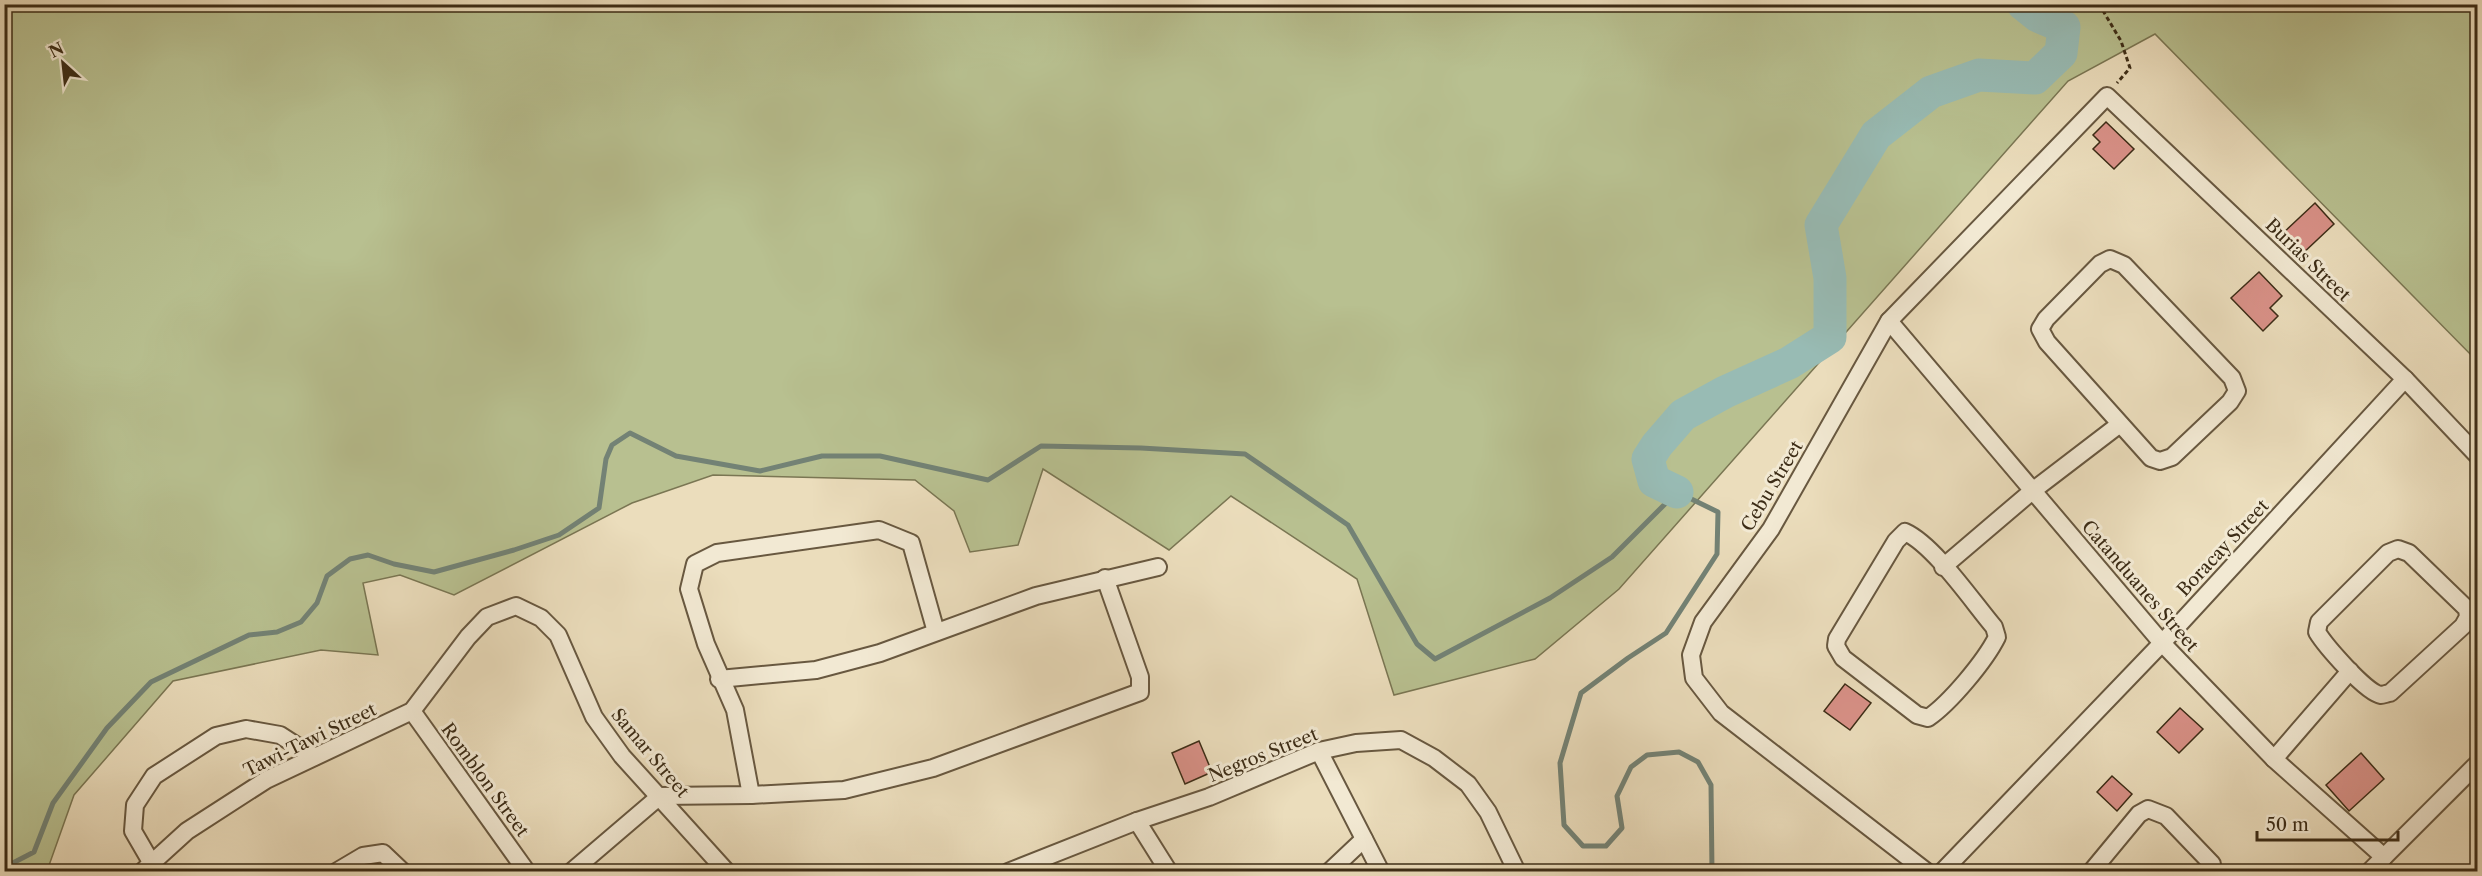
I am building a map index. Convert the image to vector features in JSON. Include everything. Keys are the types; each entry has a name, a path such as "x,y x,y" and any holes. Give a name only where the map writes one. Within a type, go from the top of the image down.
{"street":[{"name":"Cebu Street","path":"1927,872 1721,713 1694,678 1691,655 1703,622 1771,529 1889,321 2107,96"},
{"name":"Burias Street","path":"2107,96 2405,379 2478,456"},
{"path":"2110,259 2124,265 2155,297 2232,378 2236,391 2230,402 2172,458 2160,461 2151,458 2120,424 2047,342 2040,328 2100,264 2110,259"},
{"name":"Catanduanes Street","path":"1889,321 2031,492 2162,643 2274,759 2384,857"},
{"name":"Boracay Street","path":"1942,872 2162,643 2405,379"},
{"path":"1943,567 2031,492 2120,424"},
{"path":"751,795 735,710 706,644 689,589 695,564 717,554 879,530 910,543 936,632"},
{"path":"1905,532 1917,537 1943,567 1994,627 1997,637 1990,652 1939,711 1928,718 1917,715 1843,658 1836,646 1836,639 1890,550 1905,532"},
{"path":"2398,549 2409,553 2467,609 2468,616 2463,626 2390,693 2382,695 2373,692 2350,671 2323,642 2317,632 2319,622 2388,553 2398,549"},
{"path":"720,679 816,670 879,652 1036,596 1158,567"},
{"path":"571,872 660,796 751,795 844,790 933,768 1140,692 1140,677 1105,578"},
{"name":"Samar Street","path":"412,711 468,637 487,617 516,606 541,618 558,635 594,717 622,756 727,872"},
{"path":"2274,759 2350,671"},
{"name":"Tawi-Tawi Street","path":"146,867 187,831 266,780 412,711"},
{"name":"Romblon Street","path":"412,711 527,872"},
{"path":"146,867 133,831 135,805 154,776 216,736 246,729 280,735 314,757"},
{"name":"Negros Street","path":"1008,872 1031,868 1137,821 1209,797 1319,751 1356,742 1401,740 1434,758 1468,784 1488,812 1517,872"},
{"path":"1319,751 1381,872"},
{"path":"2369,872 2478,763"},
{"path":"2091,872 2139,814 2148,809 2166,816 2212,864 2212,872"},
{"path":"1137,821 1169,872"},
{"path":"1329,872 1364,839"},
{"path":"336,872 363,856 383,853 403,872"}],"path":[{"path":"2099,4 2121,41 2130,68 2107,96"}],"green space":[{"path":"5,4 2477,5 2477,361 2155,34 2068,81 1619,589 1535,659 1394,695 1357,579 1231,496 1169,550 1043,469 1018,545 970,552 954,511 915,480 713,475 632,503 454,595 400,575 363,583 378,655 321,650 173,681 74,795 47,871 5,871"}],"building":[{"path":"2106,122 2134,149 2114,169 2093,149 2100,142 2093,135"},
{"path":"2315,203 2334,224 2300,256 2281,235"},
{"path":"2259,272 2282,296 2270,308 2278,316 2263,331 2231,298"},
{"path":"1845,684 1871,703 1850,730 1824,711"},
{"path":"2180,708 2203,729 2179,753 2157,732"},
{"path":"1199,741 1212,772 1185,784 1172,753"},
{"path":"2361,753 2384,779 2349,811 2326,785"},
{"path":"2112,776 2132,794 2117,811 2097,792"}],"waterway":[{"path":"1677,492 1654,481 1648,459 1683,415 1725,392 1789,363 1830,337 1830,278 1821,225 1876,135 1931,92 1979,75 2035,78 2061,53 2064,27 2038,16 2023,4"},
{"path":"4,866 34,852 53,803 107,728 151,682 249,635 277,632 301,622 317,603 327,576 350,559 368,555 394,564 434,572 559,535 599,508 606,459 612,445 630,433 676,456 760,471 822,456 880,456 988,480 1041,446 1141,448 1245,454 1348,525 1417,644 1435,659 1550,598 1612,557 1677,492 1718,512 1717,554 1666,633 1581,693 1560,763 1564,825 1583,846 1606,846 1622,828 1617,796 1631,767 1647,755 1679,752 1698,762 1711,785 1712,872"}]}
